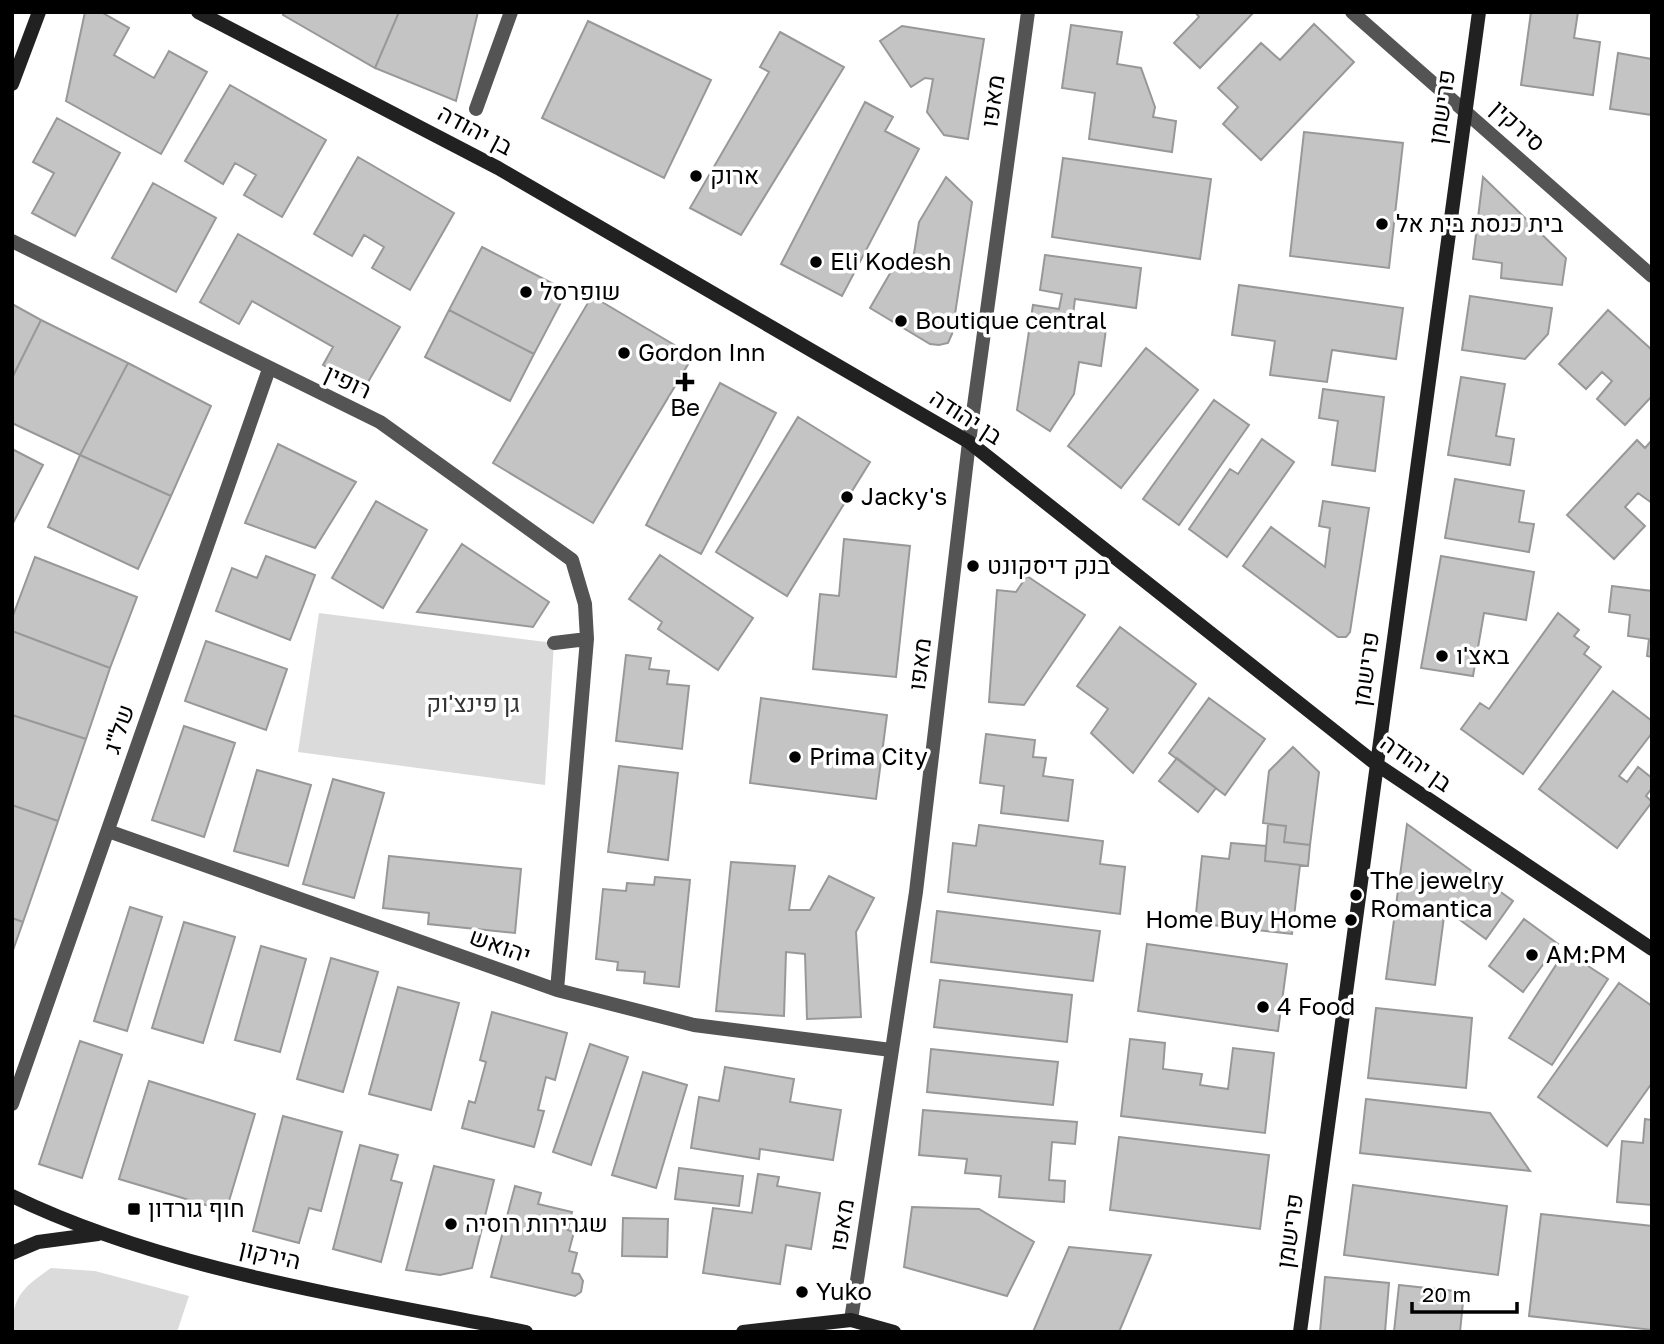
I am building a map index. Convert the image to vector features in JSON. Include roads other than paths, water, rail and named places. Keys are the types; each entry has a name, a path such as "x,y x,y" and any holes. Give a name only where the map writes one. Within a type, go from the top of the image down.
{"street":[{"path":"12,84 39,12"},
{"name":"בן יהודה","path":"198,12 498,168 969,442 1376,764 1652,948"},
{"path":"476,108 511,12"},
{"name":"מאפו","path":"851,1320 916,892 969,442 1028,12"},
{"name":"סירקין","path":"1352,12 1652,276"},
{"name":"פרישמן","path":"1300,1332 1479,12"},
{"name":"רופין","path":"12,241 380,422 572,560 585,604 587,639 557,990"},
{"name":"של\"ג","path":"12,1104 269,369"},
{"path":"554,643 587,639"},
{"name":"יהואש","path":"108,831 557,990 694,1025 891,1050"},
{"name":"הירקון","path":"12,1196 100,1234 231,1270 526,1332"},
{"path":"12,1254 38,1242 100,1234"},
{"path":"743,1332 851,1320 894,1332"}],"place":[{"name":"ארוק","path":"696,176"},
{"name":"בית כנסת בית אל","path":"1382,224"},
{"name":"Eli Kodesh","path":"816,262"},
{"name":"שופרסל","path":"526,292"},
{"name":"Boutique central","path":"901,321"},
{"name":"Gordon Inn","path":"624,353"},
{"name":"Be","path":"685,382"},
{"name":"Jacky's","path":"847,497"},
{"name":"בנק דיסקונט","path":"973,566"},
{"name":"באצ'ו","path":"1442,656"},
{"name":"Prima City","path":"795,757"},
{"name":"The jewelry Romantica","path":"1356,895"},
{"name":"Home Buy Home","path":"1351,920"},
{"name":"AM:PM","path":"1532,955"},
{"name":"4 Food","path":"1263,1007"},
{"name":"חוף גורדון","path":"134,1209"},
{"name":"שגרירות רוסיה","path":"451,1224"},
{"name":"Yuko","path":"802,1292"}],"park label":[{"name":"גן פינצ'וק","path":"473,704"}]}
